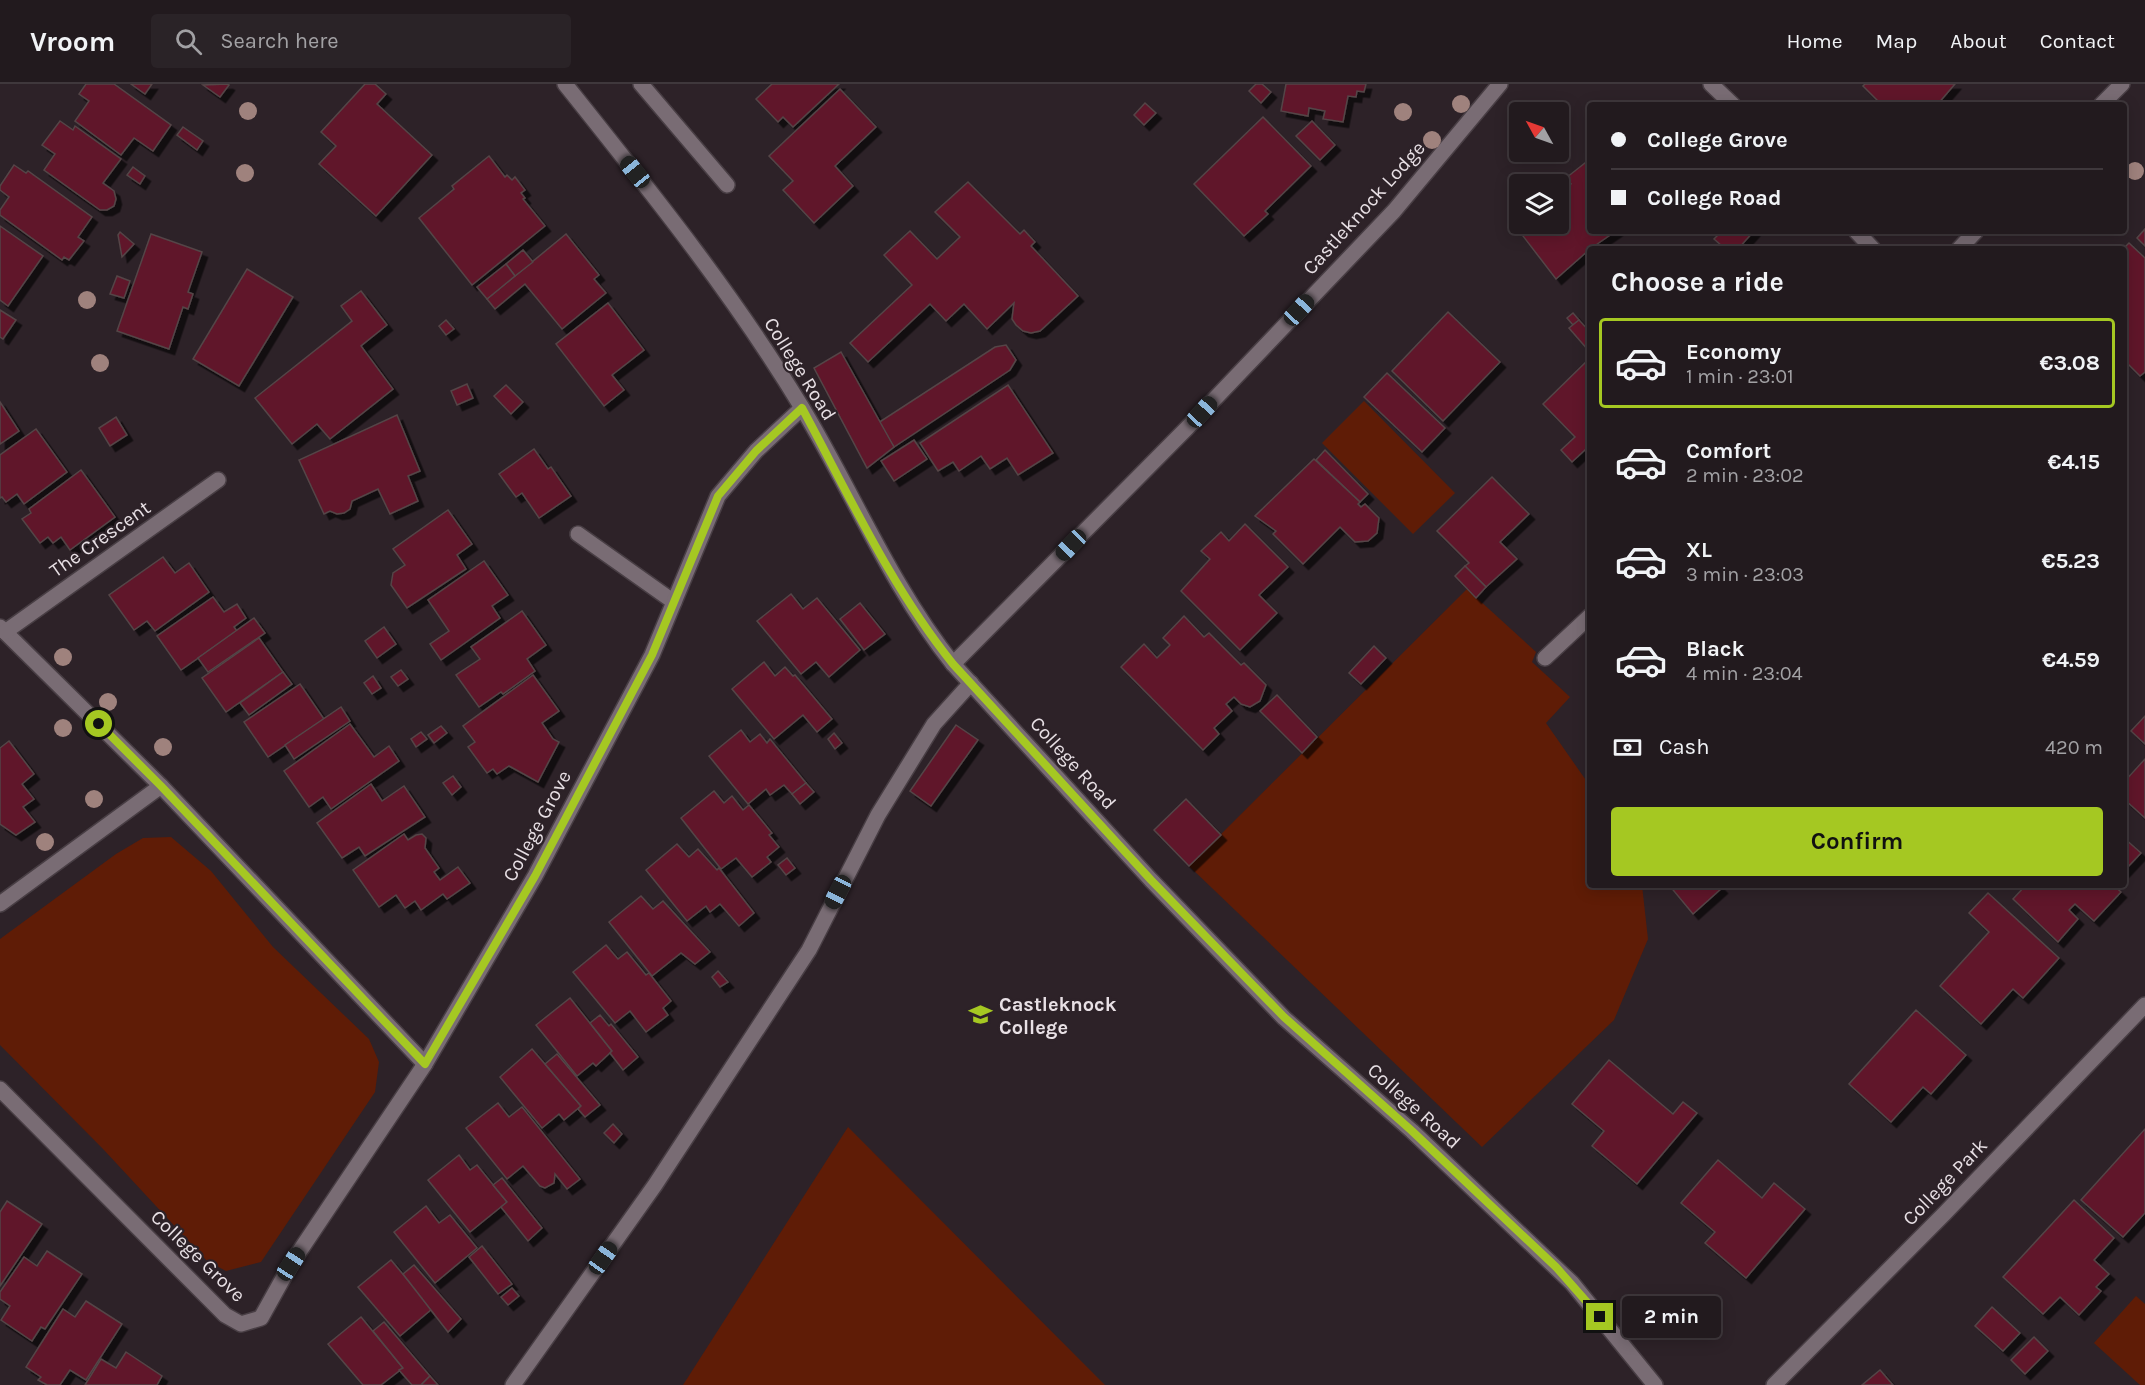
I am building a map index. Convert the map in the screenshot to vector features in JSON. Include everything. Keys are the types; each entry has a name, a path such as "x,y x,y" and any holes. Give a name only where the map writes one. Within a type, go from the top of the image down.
{"street":[{"name":"College Road","path":"565,84 635,172 735,306 802,408 899,587 923,626 953,664 1151,880 1284,1017 1412,1131 1572,1282 1655,1385"},
{"path":"641,84 727,185"},
{"name":"Castleknock Lodge","path":"953,664 1186,429 1386,218 1500,84"},
{"path":"1711,84 1730,102"},
{"path":"2104,102 2122,84"},
{"path":"1859,234 1871,246"},
{"path":"1962,246 1973,234"},
{"name":"College Grove","path":"0,1089 225,1315 241,1324 261,1318 291,1264 425,1064 535,876 652,655 718,496 756,451 802,408"},
{"name":"The Crescent","path":"3,629 218,480"},
{"path":"578,534 675,602"},
{"path":"1545,658 1587,619"},
{"path":"3,629 161,786 425,1064"},
{"path":"513,1385 655,1185 809,950 878,815 934,724 971,683"},
{"path":"0,904 161,786"},
{"name":"College Park","path":"1774,1385 1952,1206 2145,1005"}],"shaded area":[{"path":"1364,401 1455,493 1413,534 1322,443"},
{"path":"1467,589 1536,652 1532,662 1570,697 1546,723 1587,782 1587,888 1642,888 1648,939 1614,1020 1482,1147 1189,866"},
{"path":"171,837 211,871 273,947 369,1039 379,1062 375,1092 261,1262 226,1271 207,1261 104,1150 0,1045 0,939 116,854 143,838"},
{"path":"848,1127 1105,1385 683,1385"},
{"path":"2136,1296 2145,1304 2145,1385 2140,1385 2094,1343"}],"building":[{"path":"86,84 114,84 171,125 153,151 134,138 121,155 75,121 89,101 79,94"},
{"path":"131,84 152,84 145,94"},
{"path":"365,84 375,84 386,94 377,104 432,155 376,216 319,164 336,146 321,132"},
{"path":"772,84 839,84 793,127 783,117 778,122 756,99"},
{"path":"1256,84 1262,84 1271,92 1261,103 1249,91"},
{"path":"1286,84 1366,84 1364,92 1357,91 1356,97 1348,96 1343,122 1323,119 1325,111 1309,108 1308,116 1281,111"},
{"path":"1865,84 1955,84 1940,102 1879,102 1863,86"},
{"path":"203,85 229,85 220,97"},
{"path":"840,89 876,127 835,166 853,186 814,223 783,190 793,181 769,156"},
{"path":"1145,103 1156,113 1144,125 1134,115"},
{"path":"1263,117 1311,166 1265,211 1268,214 1244,236 1194,184"},
{"path":"60,121 73,130 75,126 121,159 103,183 114,191 116,199 114,206 107,210 100,210 44,170 55,154 42,145"},
{"path":"1312,121 1335,145 1320,160 1296,136"},
{"path":"183,127 203,141 197,150 177,135"},
{"path":"489,156 505,177 507,175 512,180 515,177 525,190 521,193 525,198 523,199 545,226 472,285 419,218 454,189 452,186"},
{"path":"1587,161 1587,234 1612,234 1594,246 1587,246 1587,252 1556,279 1522,234 1569,234 1569,186 1571,184 1569,176"},
{"path":"14,165 26,173 28,171 92,217 78,237 84,241 69,260 64,257 62,260 0,215 0,210 9,197 0,190 0,186"},
{"path":"133,167 145,176 140,184 127,175"},
{"path":"968,182 1020,234 1024,230 1035,242 1031,246 1078,296 1040,331 1031,333 1023,331 1012,319 1014,303 987,329 964,304 946,321 930,304 868,362 850,343 912,285 884,255 910,231 937,259 960,237 935,212"},
{"path":"0,226 43,256 8,306 0,300"},
{"path":"2145,229 2145,246 2137,238"},
{"path":"120,232 134,244 122,257 118,235"},
{"path":"151,234 202,252 188,292 193,294 188,309 183,307 169,349 117,331"},
{"path":"566,234 599,275 594,279 606,293 562,329 525,284 495,309 487,299"},
{"path":"1719,234 1751,234 1741,246 1722,246 1714,239"},
{"path":"2129,243 2145,258 2145,372 2140,376 2127,363 2126,246"},
{"path":"523,250 533,262 515,276 506,264"},
{"path":"506,264 515,276 487,299 477,287"},
{"path":"247,269 293,297 239,386 193,359"},
{"path":"117,276 130,281 124,298 110,294"},
{"path":"361,291 387,325 361,346 393,389 330,439 317,424 292,444 255,398 352,321 341,306"},
{"path":"608,303 644,350 612,375 624,390 604,406 556,344"},
{"path":"0,310 16,320 3,339 0,337"},
{"path":"1448,312 1500,362 1443,421 1392,371"},
{"path":"1573,313 1579,320 1573,325 1567,318"},
{"path":"446,320 454,329 446,335 439,326"},
{"path":"1579,320 1587,329 1587,349 1569,328"},
{"path":"1006,345 1016,360 1010,370 894,447 878,423 995,347"},
{"path":"841,352 894,447 867,468 814,368"},
{"path":"1587,361 1587,450 1572,462 1561,450 1575,437 1543,404"},
{"path":"1387,373 1445,428 1422,452 1364,397"},
{"path":"467,384 473,398 457,405 451,391"},
{"path":"506,385 523,402 511,414 494,396"},
{"path":"1008,385 1053,453 1018,475 1007,458 990,469 981,456 959,471 953,462 938,471 920,443"},
{"path":"0,402 19,431 0,444"},
{"path":"397,415 420,471 408,476 418,501 390,514 378,489 352,501 350,509 344,513 337,514 330,511 324,514 299,460"},
{"path":"116,417 127,435 110,446 99,428"},
{"path":"36,429 67,472 24,504 17,494 6,502 2,497 0,498 0,455"},
{"path":"914,440 927,459 894,481 881,461"},
{"path":"534,449 548,469 551,467 571,496 539,518 522,493 516,497 499,474"},
{"path":"1325,450 1368,494 1360,502 1316,460"},
{"path":"1314,459 1360,502 1358,504 1361,507 1365,504 1379,518 1377,533 1368,541 1355,542 1340,527 1303,564 1273,534 1276,531 1255,516"},
{"path":"81,470 115,517 70,550 61,537 53,543 48,537 40,543 22,519 31,513 29,509"},
{"path":"1492,477 1529,514 1500,542 1517,559 1486,587 1465,566 1469,563 1437,531"},
{"path":"448,510 472,544 457,555 466,569 407,608 391,585 393,573 405,565 393,549"},
{"path":"1245,524 1288,567 1259,595 1277,613 1240,650 1181,591 1210,559 1201,551 1221,532 1229,541"},
{"path":"163,557 175,573 189,563 209,592 155,631 147,621 134,630 109,595"},
{"path":"484,561 508,595 492,606 500,618 441,660 430,644 449,631 428,600"},
{"path":"1465,566 1486,587 1476,598 1455,576"},
{"path":"791,594 803,609 817,598 860,650 829,677 816,662 801,674 757,621"},
{"path":"213,597 224,612 237,604 246,618 234,627 237,631 181,670 157,636"},
{"path":"860,603 885,634 864,650 840,619"},
{"path":"522,611 546,645 527,659 535,671 503,694 501,692 479,707 456,675 480,659 471,647"},
{"path":"1184,616 1204,637 1209,633 1241,665 1244,663 1266,685 1260,701 1250,707 1241,704 1234,697 1226,704 1232,711 1214,728 1219,734 1203,750 1121,667 1144,644 1157,658 1170,645 1163,638"},
{"path":"254,618 265,633 208,672 198,658"},
{"path":"384,627 396,644 377,658 365,641"},
{"path":"259,638 283,672 226,712 202,678"},
{"path":"1374,646 1386,658 1361,684 1349,673"},
{"path":"764,662 775,676 785,667 793,676 795,675 832,719 817,732 803,715 774,739 732,689"},
{"path":"401,670 408,679 398,686 391,677"},
{"path":"283,672 292,684 249,715 240,703"},
{"path":"533,675 559,711 542,723 553,739 559,742 538,782 509,766 497,774 493,769 487,773 468,747 475,742 463,726"},
{"path":"373,676 381,688 372,694 364,683"},
{"path":"300,684 324,719 268,757 244,722"},
{"path":"1277,695 1317,737 1302,753 1260,711"},
{"path":"341,707 350,721 294,759 285,745"},
{"path":"2145,716 2145,744 2131,731"},
{"path":"350,724 374,757 389,746 399,761 331,809 323,797 309,807 284,771"},
{"path":"956,725 978,740 931,806 910,791"},
{"path":"441,726 447,733 434,743 428,735"},
{"path":"741,730 750,742 760,734 767,743 770,739 806,783 792,794 784,785 770,795 766,789 748,804 709,756"},
{"path":"421,732 427,739 416,747 411,739"},
{"path":"834,733 842,743 835,749 828,739"},
{"path":"9,741 34,774 22,784 34,799 23,807 35,822 16,835 0,824 0,748"},
{"path":"2145,759 2145,818 2127,802 2127,779"},
{"path":"453,776 461,787 452,795 443,783"},
{"path":"806,783 814,792 800,804 792,794"},
{"path":"371,784 382,801 404,786 425,817 365,856 359,847 342,858 317,823"},
{"path":"714,791 724,803 732,796 743,810 749,805 772,833 769,835 779,847 767,857 771,862 752,877 736,858 721,869 681,818"},
{"path":"1186,799 1221,835 1189,866 1154,830"},
{"path":"404,834 408,840 422,834 426,838 425,848 439,868 434,872 440,880 458,867 470,883 447,899 443,894 421,910 415,901 405,908 396,895 379,907 353,870"},
{"path":"2127,841 2141,853 2127,868"},
{"path":"677,844 689,857 698,849 717,870 719,868 754,913 739,926 720,904 710,912 706,906 687,921 646,870"},
{"path":"787,858 795,868 786,875 778,865"},
{"path":"1671,888 1722,888 1693,914"},
{"path":"2023,888 2116,888 2121,892 2094,921 2075,904 2069,910 2078,919 2058,942 2013,899"},
{"path":"1988,893 2059,958 2023,998 2013,989 1981,1024 1940,986 1989,932 1969,913"},
{"path":"641,896 653,909 663,901 710,952 695,964 681,953 652,976 609,922"},
{"path":"606,945 618,959 627,952 646,975 649,973 671,1001 663,1008 668,1015 646,1032 630,1011 615,1023 573,972"},
{"path":"718,971 728,982 720,987 712,977"},
{"path":"570,998 612,1051 596,1066 593,1063 577,1076 536,1025"},
{"path":"1916,1010 1966,1055 1931,1094 1923,1087 1891,1122 1849,1084"},
{"path":"600,1015 609,1026 611,1024 638,1057 623,1070 610,1053 612,1051 590,1023"},
{"path":"532,1049 581,1106 564,1120 559,1114 542,1128 500,1077"},
{"path":"557,1054 600,1105 585,1117 578,1109 581,1106 545,1064"},
{"path":"1609,1060 1673,1114 1683,1102 1697,1113 1637,1184 1592,1146 1604,1131 1572,1104"},
{"path":"498,1103 509,1117 522,1107 580,1179 567,1189 555,1174 554,1183 545,1188 540,1186 523,1166 507,1179 466,1128"},
{"path":"613,1124 622,1134 614,1143 604,1133"},
{"path":"2145,1129 2145,1213 2123,1237 2081,1200"},
{"path":"459,1155 470,1170 477,1165 507,1202 470,1232 428,1180"},
{"path":"1718,1160 1762,1198 1774,1183 1805,1209 1746,1278 1705,1243 1715,1232 1681,1203"},
{"path":"502,1178 542,1228 528,1241 501,1207 507,1202 493,1185"},
{"path":"2074,1200 2114,1238 2094,1260 2109,1274 2096,1287 2101,1291 2079,1315 2060,1297 2043,1314 2003,1277"},
{"path":"7,1201 42,1224 0,1286 0,1212"},
{"path":"426,1206 439,1223 450,1215 477,1248 435,1283 394,1232"},
{"path":"482,1246 512,1284 498,1294 469,1257"},
{"path":"47,1251 82,1274 45,1329 41,1327 32,1341 1,1320 10,1306 0,1299 0,1292 24,1257 37,1266"},
{"path":"391,1260 432,1309 400,1336 358,1287"},
{"path":"414,1265 461,1319 448,1332 403,1274"},
{"path":"512,1288 519,1296 508,1305 501,1297"},
{"path":"86,1301 122,1324 86,1380 70,1370 60,1385 47,1385 38,1380 41,1377 26,1367 63,1309 75,1317"},
{"path":"1992,1307 2020,1333 2003,1351 1975,1326"},
{"path":"361,1317 403,1368 381,1385 363,1385 328,1344"},
{"path":"384,1322 430,1376 421,1385 412,1385 399,1370 403,1368 373,1331"},
{"path":"2034,1337 2048,1351 2025,1374 2011,1360"},
{"path":"126,1352 162,1376 157,1385 85,1385 101,1359 116,1368"},
{"path":"1880,1370 1893,1385 1862,1385"},
{"path":"430,1376 438,1385 421,1385"}],"place":[{"name":"Castleknock College","path":"981,1015"}],"route":[{"path":"99,724 161,786 425,1064 535,876 652,655 718,496 756,451 802,408 899,587 923,626 953,664 1151,880 1284,1017 1412,1131 1572,1282 1600,1317"}]}
